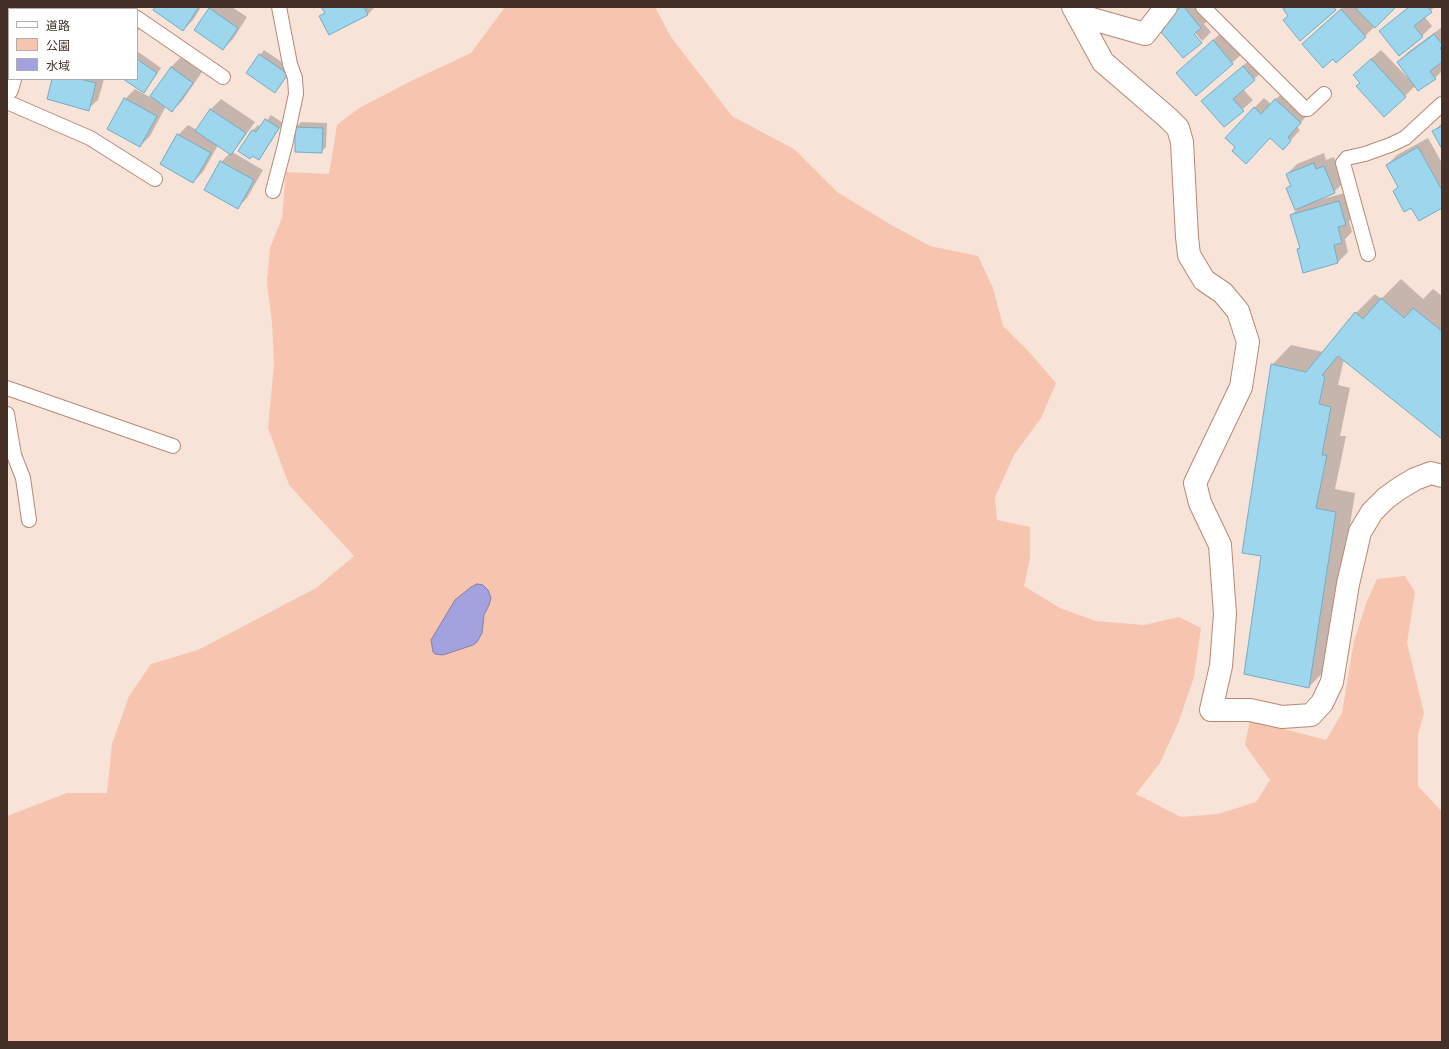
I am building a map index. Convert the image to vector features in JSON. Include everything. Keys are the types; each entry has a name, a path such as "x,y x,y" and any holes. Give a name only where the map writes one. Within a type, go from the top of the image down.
{"street":[{"path":"1076,11 1145,34 1166,7"},
{"path":"1076,11 1103,62 1178,128 1182,142 1186,237 1189,255 1204,280 1223,293 1238,311 1248,342 1241,387 1195,483 1200,503 1220,545 1225,606 1221,666 1211,710 1250,710 1282,717 1311,715 1322,703 1332,682 1348,584 1360,532 1372,512 1386,498 1400,488 1415,479 1431,473 1442,476"}],"lane":[{"path":"273,191 296,94 295,78 290,64 279,7"},
{"path":"1203,7 1305,109 1308,109 1324,94"},
{"path":"138,19 223,77"},
{"path":"7,102 90,138 155,179"},
{"path":"1368,254 1343,163 1346,158 1390,145 1405,138 1442,104"},
{"path":"7,388 173,446"},
{"path":"7,414 14,455 23,478 29,520"}],"green space":[{"path":"505,7 655,7 671,37 732,116 794,149 837,192 888,223 930,246 978,256 993,288 1003,326 1031,354 1056,383 1041,418 1014,455 995,497 997,520 1030,527 1030,558 1024,586 1060,608 1096,621 1144,625 1179,617 1201,628 1194,677 1179,721 1160,763 1136,794 1181,817 1218,814 1256,802 1270,780 1245,745 1250,720 1326,740 1342,713 1354,641 1367,601 1377,579 1405,576 1415,592 1407,643 1424,713 1418,734 1418,786 1442,812 1442,1042 7,1042 7,816 67,793 107,793 112,744 129,696 151,664 198,650 316,588 354,556 289,485 268,428 274,364 272,323 267,283 270,248 282,218 286,172 329,174 337,125 359,108 411,81 471,53"}],"water":[{"path":"477,584 483,585 488,590 491,598 484,615 482,633 477,642 473,645 443,655 435,654 433,652 431,640 455,600"}],"building":[{"path":"155,7 199,7 183,31 153,10"},
{"path":"321,7 364,7 368,15 329,35 319,16 325,13"},
{"path":"1181,7 1184,7 1201,28 1194,34 1202,43 1183,58 1161,32 1165,28 1161,23"},
{"path":"1286,7 1334,7 1336,10 1300,41 1283,20 1288,16 1283,9"},
{"path":"1357,7 1396,7 1375,28 1356,9"},
{"path":"1409,7 1428,7 1432,12 1414,26 1423,37 1399,56 1379,31"},
{"path":"209,8 238,28 223,50 194,30"},
{"path":"1341,9 1366,37 1336,63 1333,59 1323,68 1302,44"},
{"path":"1434,34 1442,44 1442,47 1440,48 1442,51 1442,62 1430,71 1436,79 1418,91 1397,62"},
{"path":"1213,40 1233,64 1196,96 1176,73"},
{"path":"259,54 288,74 275,93 246,73"},
{"path":"1371,59 1406,97 1384,117 1356,86 1360,83 1353,75"},
{"path":"138,60 157,73 144,93 124,80 138,80"},
{"path":"1243,66 1255,80 1233,99 1244,111 1224,127 1201,101"},
{"path":"171,67 193,83 172,112 150,96"},
{"path":"52,80 84,80 96,83 89,111 47,99"},
{"path":"124,98 157,116 140,147 107,129"},
{"path":"1275,99 1301,123 1288,137 1291,141 1283,150 1270,138 1246,164 1232,151 1235,147 1225,138 1254,107 1261,114"},
{"path":"210,109 246,133 231,155 195,131"},
{"path":"265,119 279,128 259,160 252,156 250,159 238,151 252,130 256,132"},
{"path":"1442,126 1442,149 1432,131"},
{"path":"295,127 323,128 322,153 295,152"},
{"path":"177,134 211,153 193,183 160,164"},
{"path":"1418,147 1442,190 1442,208 1419,221 1411,208 1404,212 1393,191 1398,187 1386,165"},
{"path":"220,161 254,180 238,209 204,190"},
{"path":"1314,163 1316,169 1324,166 1335,193 1295,210 1286,188 1291,186 1286,174"},
{"path":"1339,201 1346,225 1338,227 1342,243 1334,245 1338,263 1303,273 1297,249 1300,248 1290,215"},
{"path":"1381,298 1404,318 1413,308 1442,331 1442,439 1338,356 1322,375 1325,377 1319,404 1331,407 1322,455 1327,455 1316,508 1336,512 1309,688 1244,674 1261,556 1242,553 1271,364 1306,372 1355,312 1363,319"}]}
